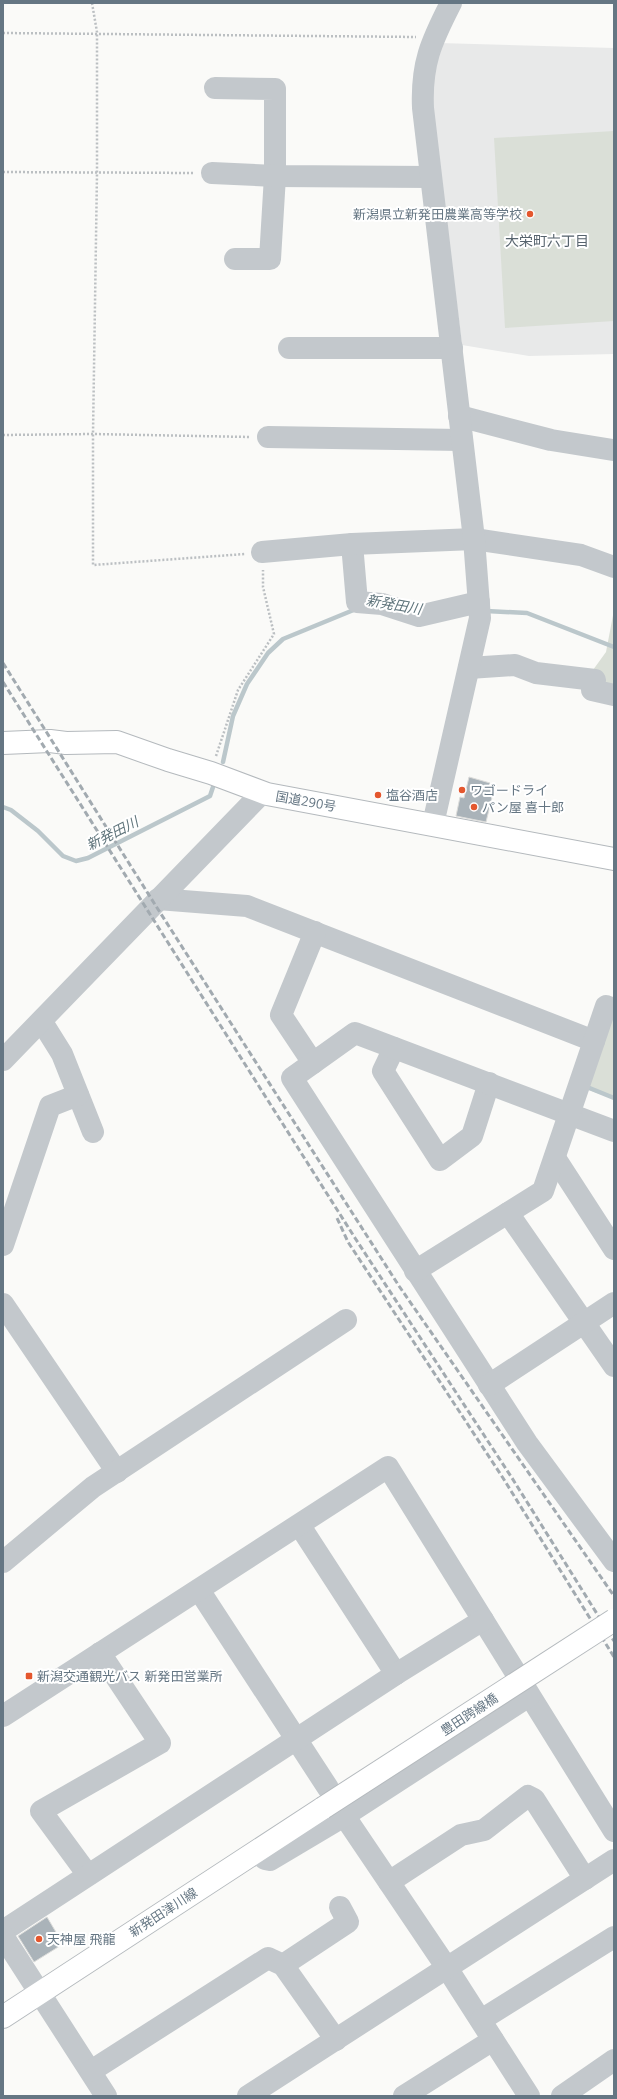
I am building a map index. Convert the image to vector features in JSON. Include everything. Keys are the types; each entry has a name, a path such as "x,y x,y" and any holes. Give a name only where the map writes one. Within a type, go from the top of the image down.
{"main road":[{"name":"国道290号","path":"3,743 50,741 66,743 117,742 211,773 267,794 614,859"},
{"name":"豊田跨線橋","path":"334,1806 614,1620"},
{"name":"新発田津川線","path":"3,2017 257,1852 334,1806"}],"street":[{"path":"433,824 469,668 480,610 474,539 461,440 452,348 430,177 422,87 425,63 433,38 451,3"},
{"path":"215,88 275,89 275,176 270,259 235,259"},
{"path":"212,173 275,176 430,177"},
{"path":"289,348 452,348"},
{"path":"459,416 551,440 613,450"},
{"path":"268,437 461,440"},
{"path":"262,552 352,544 474,539 581,555 614,566"},
{"path":"352,544 357,602 382,604 419,616 480,610"},
{"path":"469,668 515,664 536,673 595,680 592,690 614,695"},
{"path":"3,1060 42,1022 158,899 259,796 267,794"},
{"path":"158,899 247,906 594,1041"},
{"path":"313,1063 282,1015 315,932"},
{"path":"415,1271 543,1191 606,1006 614,1009"},
{"path":"42,1022 62,1054 93,1132"},
{"path":"614,1131 355,1033 292,1078 527,1443 614,1560"},
{"path":"394,1048 383,1071 440,1160 472,1136 489,1083"},
{"path":"3,1245 50,1106 78,1095"},
{"path":"555,1158 614,1249"},
{"path":"508,1213 614,1366"},
{"path":"489,1385 614,1303"},
{"path":"3,1304 116,1472"},
{"path":"3,1562 93,1487 346,1320"},
{"path":"3,1716 388,1468 483,1620 528,1696 614,1831"},
{"path":"300,1526 396,1674"},
{"path":"199,1590 296,1740 334,1806 389,1882 447,1968 529,2096"},
{"path":"3,1931 396,1674 483,1620"},
{"path":"88,1876 40,1811 160,1743 100,1653"},
{"path":"334,1806 528,1696"},
{"path":"389,1882 460,1835 484,1830 528,1796 534,1799 585,1879"},
{"path":"248,2096 614,1860"},
{"path":"283,1965 348,1922 340,1908"},
{"path":"3,1936 106,2096"},
{"path":"481,2020 614,1937"},
{"path":"90,2071 268,1958 283,1965 336,2040"},
{"path":"404,2096 494,2040"},
{"path":"562,2096 614,2060"}],"path":[{"path":"92,3 97,32 98,173 93,434 93,565 262,552 263,587 274,634 238,690 211,773"},
{"path":"3,33 97,32 433,38"},
{"path":"3,172 212,173"},
{"path":"3,435 93,434 268,437"}],"shaded area":[{"name":"新潟県立新発田農業高等学校","path":"439,43 614,48 614,354 529,356 462,345 429,83"},
{"path":"614,131 614,321 505,328 494,138"},
{"path":"614,610 614,691 593,670 606,652"},
{"path":"614,1015 614,1099 583,1088"}],"building":[{"name":"パン屋 喜十郎","path":"469,777 490,783 489,788 494,789 486,822 456,816 460,797 464,798"},
{"name":"天神屋 飛龍","path":"47,1917 63,1944 34,1962 18,1936"}],"waterway":[{"name":"新発田川","path":"223,762 233,716 247,684 268,653 283,639 356,609"},
{"name":"新発田川","path":"486,611 527,613 614,647"},
{"name":"新発田川","path":"3,807 11,810 38,831 63,856 76,861 88,858 210,796 213,787"},
{"path":"588,1084 587,1087 614,1098"}],"railway":[{"path":"3,663 154,903 399,1286 614,1596"},
{"path":"3,682 355,1238 512,1478 614,1641"},
{"path":"337,1218 348,1242 503,1478 614,1657"}],"place":[{"name":"新潟県立新発田農業高等学校","path":"530,214"},
{"name":"ワゴードライ","path":"462,790"},
{"name":"塩谷酒店","path":"378,795"},
{"name":"パン屋 喜十郎","path":"474,807"},
{"name":"新潟交通観光バス 新発田営業所","path":"29,1676"},
{"name":"天神屋 飛龍","path":"39,1939"}],"district":[{"name":"大栄町六丁目","path":"547,240"}]}
